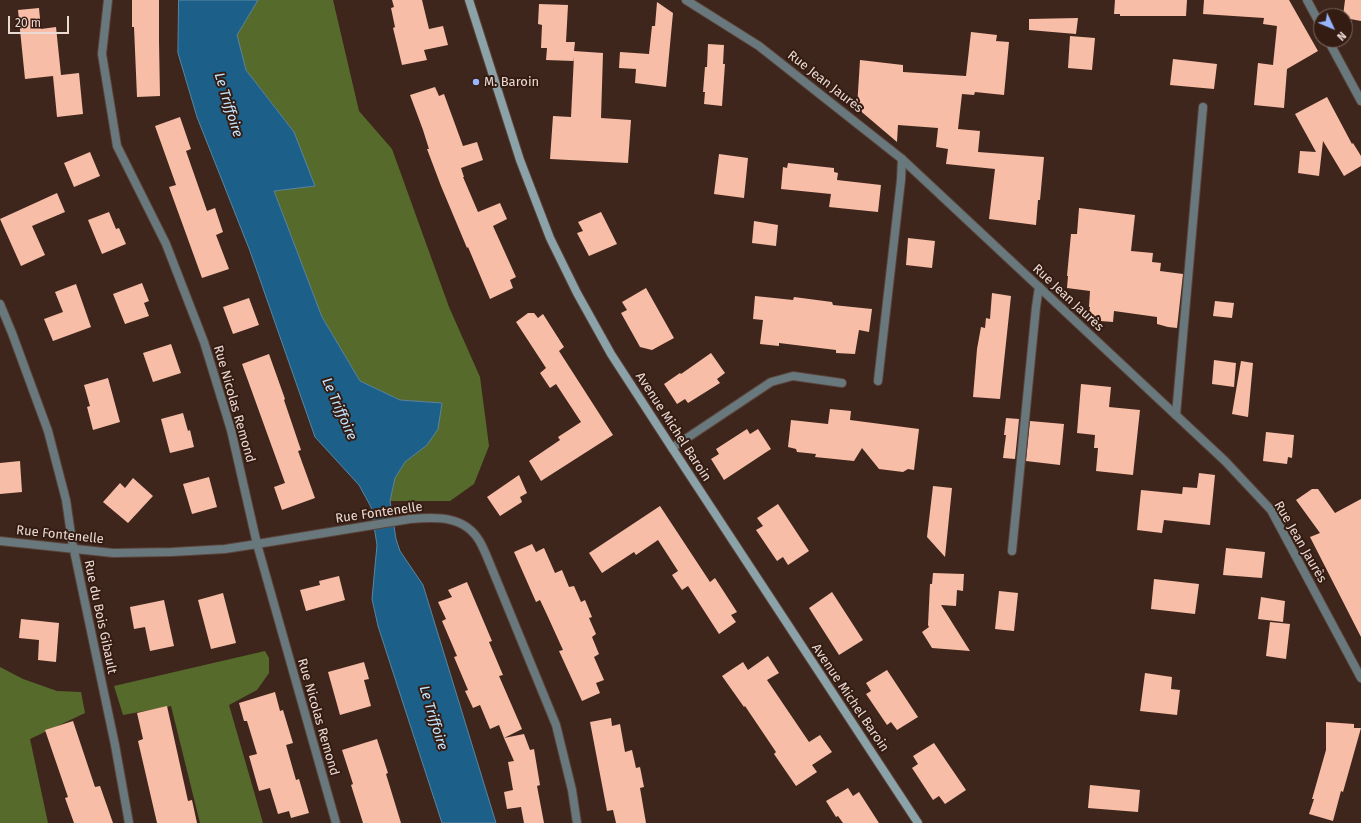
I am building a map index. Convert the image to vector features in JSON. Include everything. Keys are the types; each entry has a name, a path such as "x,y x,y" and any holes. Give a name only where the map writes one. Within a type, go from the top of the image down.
{"street":[{"name":"Rue Nicolas Remond","path":"108,0 102,54 117,146 166,244 204,342 231,430 257,544 336,823"},
{"name":"Avenue Michel Baroin","path":"470,0 472,11 520,160 550,238 577,293 611,354 918,823"},
{"name":"Rue Jean Jaurès","path":"686,0 759,46 902,159 1225,461 1271,510 1361,678"},
{"path":"1307,0 1313,11"},
{"path":"1332,48 1361,101"},
{"path":"1176,415 1203,108"},
{"path":"878,381 901,180 902,159"},
{"path":"1012,551 1039,287"},
{"name":"Rue du Bois Gibault","path":"0,304 48,431 66,500 129,823"},
{"path":"672,448 771,382 792,376 842,383"},
{"name":"Rue Fontenelle","path":"0,540 75,550 113,553 172,552 257,544 410,519 434,518 463,524 471,530 479,541 490,564 556,725 572,790 577,823"}],"green space":[{"path":"258,0 333,0 359,111 392,149 449,307 480,377 489,446 474,484 450,501 390,501 395,478 405,462 427,445 442,403 400,400 360,381 322,317 274,191 314,186 294,132 246,70 237,35"},
{"path":"265,651 269,658 269,673 257,690 229,705 263,823 200,823 171,706 123,715 114,686"},
{"path":"0,667 23,679 57,691 81,692 85,713 30,739 48,823 0,823"}],"water":[{"name":"Le Triffoire","path":"179,0 258,0 237,35 246,70 294,132 315,186 274,191 322,317 360,381 400,400 442,403 438,429 427,445 405,462 395,478 390,501 396,539 400,551 423,585 496,823 442,823 378,626 372,599 377,545 371,507 359,485 315,437 250,251 197,117 178,53"}],"building":[{"path":"132,0 159,0 160,96 137,97 134,27 132,27"},
{"path":"392,0 422,0 429,29 443,26 448,45 424,50 427,60 402,65 393,28 395,27 391,8 394,7"},
{"path":"1115,0 1187,0 1186,16 1120,16 1120,14 1114,14"},
{"path":"1204,0 1289,0 1313,42 1313,48 1316,48 1318,51 1287,69 1284,108 1254,105 1258,63 1273,65 1277,26 1263,24 1264,18 1203,14"},
{"path":"1345,0 1361,0 1361,21 1353,20 1353,8 1344,8"},
{"path":"657,2 673,13 666,87 635,83 636,69 619,68 620,52 649,54 652,26 655,26"},
{"path":"539,4 568,5 566,42 575,42 574,51 603,53 601,118 631,120 628,163 550,159 553,116 571,117 574,61 546,60 547,48 541,48 542,25 538,24"},
{"path":"39,8 41,29 56,27 61,75 79,73 83,114 57,117 53,76 25,79 18,10"},
{"path":"1078,18 1076,34 1029,30 1029,19"},
{"path":"971,32 997,35 996,41 1009,42 1004,95 975,92 974,95 962,94 958,129 980,131 978,152 1044,157 1036,225 989,219 995,169 946,164 948,149 936,147 938,128 898,125 897,142 857,108 860,60 903,65 903,72 966,76"},
{"path":"1070,36 1095,38 1092,70 1068,68"},
{"path":"708,44 724,45 723,64 725,64 722,106 704,104 705,92 703,92 705,67 707,67"},
{"path":"1173,59 1217,64 1214,89 1170,85"},
{"path":"435,87 439,96 444,94 463,146 477,142 483,160 461,168 463,177 478,212 500,203 507,219 493,226 516,277 510,280 513,288 490,299 441,186 427,149 429,149 410,95"},
{"path":"1327,97 1352,144 1353,143 1361,156 1361,166 1344,176 1323,141 1319,176 1298,173 1300,151 1316,152 1295,114"},
{"path":"180,117 191,149 186,151 207,211 215,208 223,232 216,235 229,269 202,278 169,187 176,185 155,126"},
{"path":"90,152 100,176 74,187 64,163"},
{"path":"719,154 748,158 744,198 714,194"},
{"path":"788,163 834,168 834,172 838,173 837,180 881,185 878,212 829,207 831,194 781,189 783,167 787,168"},
{"path":"57,193 65,212 32,226 45,255 21,266 0,219"},
{"path":"1079,208 1135,215 1131,251 1153,253 1152,262 1161,263 1160,271 1183,274 1177,328 1157,324 1157,317 1114,311 1113,322 1088,320 1090,291 1067,288 1071,234 1077,234"},
{"path":"109,212 116,229 119,228 126,244 102,254 88,220"},
{"path":"601,212 617,244 589,256 577,233 583,231 578,222"},
{"path":"754,221 778,225 776,246 752,243"},
{"path":"908,238 935,241 932,268 906,265"},
{"path":"142,283 149,301 144,303 149,316 125,324 113,294"},
{"path":"76,284 91,327 53,341 44,319 63,312 55,292"},
{"path":"646,288 674,338 652,350 640,347 621,313 627,310 622,302"},
{"path":"992,293 1011,296 1000,399 973,397 977,349 981,327 985,328 986,318 990,319"},
{"path":"755,296 793,300 794,297 832,302 833,305 872,309 869,332 859,330 855,354 836,353 836,350 779,343 779,346 760,344 763,320 753,319"},
{"path":"249,298 259,325 233,334 223,307"},
{"path":"1215,301 1234,303 1232,318 1213,316"},
{"path":"528,313 534,313 538,318 543,314 564,347 559,351 613,435 541,481 529,461 560,440 558,437 581,422 556,384 550,388 540,373 546,368 516,322"},
{"path":"171,344 181,373 153,382 143,353"},
{"path":"711,353 725,373 717,379 720,383 688,403 685,399 677,404 664,384"},
{"path":"269,354 301,450 298,451 315,498 282,510 274,487 285,483 242,364"},
{"path":"1214,360 1236,363 1234,387 1212,384"},
{"path":"1241,361 1253,363 1248,417 1232,414"},
{"path":"108,378 120,422 93,430 87,407 90,406 84,385"},
{"path":"1081,384 1111,387 1109,407 1140,410 1133,475 1096,471 1098,448 1094,448 1095,435 1077,433"},
{"path":"830,409 851,411 850,420 919,429 914,470 908,469 903,472 879,469 862,448 854,461 815,457 816,454 797,452 796,449 788,447 791,420 828,424"},
{"path":"183,413 188,431 190,430 194,447 170,453 161,419"},
{"path":"1006,418 1019,419 1015,459 1003,458 1006,435 1004,435"},
{"path":"1030,421 1064,424 1060,465 1026,461"},
{"path":"747,429 750,434 758,429 771,449 724,480 711,459 719,454 716,449"},
{"path":"1266,432 1294,435 1292,458 1288,457 1287,464 1263,461"},
{"path":"20,461 22,492 0,494 0,463"},
{"path":"1199,473 1215,475 1210,525 1164,520 1162,533 1137,530 1141,490 1182,494 1183,487 1197,488"},
{"path":"519,475 527,493 520,497 522,502 500,516 487,497"},
{"path":"209,477 217,507 192,514 183,484"},
{"path":"133,478 153,496 128,523 103,502 120,483 125,488"},
{"path":"933,486 952,488 945,557 927,537"},
{"path":"1312,489 1318,489 1335,513 1361,499 1361,637 1310,537 1320,533 1296,500"},
{"path":"778,504 809,551 788,565 783,557 777,561 756,530 763,526 757,518"},
{"path":"660,506 710,582 715,578 737,612 731,615 736,622 719,634 688,586 682,590 672,575 678,571 658,540 636,555 634,552 602,573 589,553"},
{"path":"532,544 536,552 544,548 555,573 562,570 569,587 574,586 581,602 585,600 592,617 589,618 596,634 592,637 599,654 594,657 604,680 596,683 600,693 582,701 559,651 563,650 548,617 540,600 536,602 514,552"},
{"path":"1226,548 1265,552 1262,578 1223,575"},
{"path":"933,573 964,574 963,591 957,590 956,606 941,605 970,651 932,648 922,632 929,627 930,584 932,584"},
{"path":"339,576 345,600 306,611 300,590 320,585 319,581"},
{"path":"1154,579 1199,584 1195,614 1151,609"},
{"path":"467,582 492,641 489,642 503,675 499,676 522,729 504,738 499,725 490,729 480,705 473,708 465,691 468,690 454,657 457,656 442,621 446,619 438,602 452,597 448,590"},
{"path":"999,591 1018,593 1014,631 995,629"},
{"path":"832,592 863,640 839,655 809,608"},
{"path":"223,593 236,643 211,649 198,600"},
{"path":"1261,597 1285,601 1283,622 1258,619"},
{"path":"164,600 174,646 150,651 145,627 134,629 130,607"},
{"path":"21,619 59,623 56,662 38,660 39,640 19,638"},
{"path":"1270,622 1290,624 1286,659 1266,656"},
{"path":"768,656 779,673 767,680 809,742 820,735 832,752 812,765 817,772 796,786 774,754 776,752 745,706 744,707 722,676 743,662 748,670"},
{"path":"364,662 369,679 364,680 371,706 340,715 328,672"},
{"path":"887,670 918,717 897,730 891,722 887,725 866,694 871,691 866,683"},
{"path":"1145,673 1172,677 1171,689 1180,690 1177,715 1140,711"},
{"path":"275,692 280,711 283,710 293,743 286,745 296,780 299,779 309,813 291,818 289,811 278,814 270,788 259,791 249,756 257,754 247,721 244,721 239,703"},
{"path":"167,706 188,801 192,800 197,823 157,823 138,741 143,739 137,713"},
{"path":"611,718 612,726 620,724 625,752 632,750 636,768 640,767 644,787 640,788 646,823 616,823 613,810 607,811 590,722"},
{"path":"73,721 95,787 100,786 113,823 74,823 65,798 68,797 45,730"},
{"path":"1326,722 1354,724 1354,728 1361,728 1343,792 1341,791 1333,821 1309,814 1326,750"},
{"path":"524,734 530,750 534,749 540,785 537,786 544,823 524,823 521,807 507,809 504,792 513,790 508,762 514,761 504,738"},
{"path":"377,739 388,773 386,774 401,823 363,823 351,785 353,784 342,750"},
{"path":"934,743 966,790 945,804 939,796 933,800 912,768 918,764 913,756"},
{"path":"1090,785 1140,790 1138,812 1088,808"},
{"path":"848,788 853,796 859,792 879,823 843,823 838,816 836,817 826,801"}],"place":[{"name":"M. Baroin","path":"476,82"}]}
